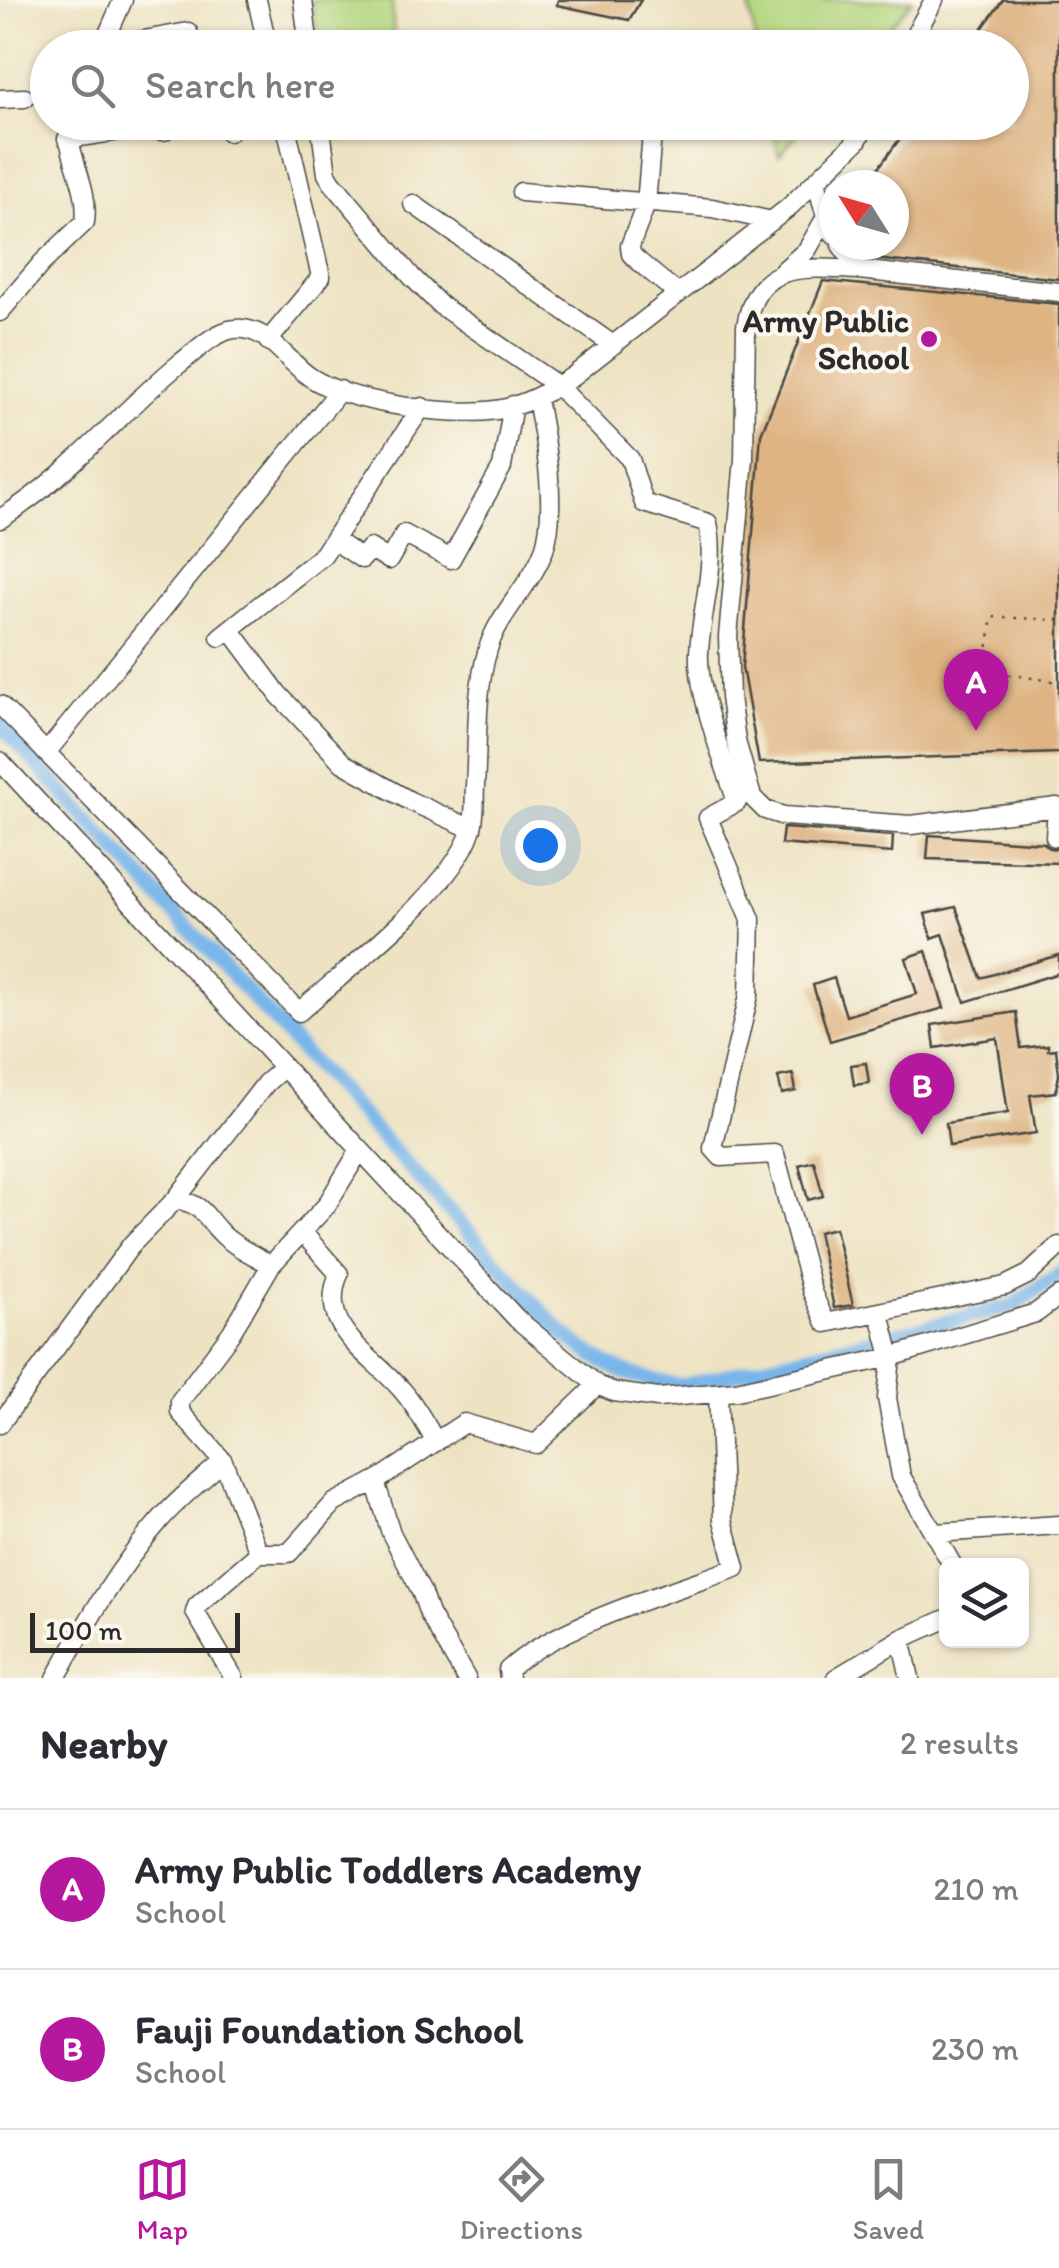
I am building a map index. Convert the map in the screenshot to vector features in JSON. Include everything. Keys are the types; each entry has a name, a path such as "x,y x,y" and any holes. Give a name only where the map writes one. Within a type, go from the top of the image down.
{"street":[{"path":"110,30 122,0"},
{"path":"258,0 264,30"},
{"path":"303,0 307,30"},
{"path":"918,30 934,0"},
{"path":"0,99 25,98"},
{"path":"0,312 42,263 85,222 86,194 71,140"},
{"path":"268,341 320,277 289,140"},
{"path":"323,140 332,182 440,305 558,386 630,459 644,504 708,523 712,544 698,657 712,725 737,802 708,818 751,919 749,995 713,1148 721,1157 775,1154 812,1292 826,1323 885,1334 1036,1313 1059,1296"},
{"path":"651,140 646,204 630,246 631,254 678,294"},
{"path":"0,518 64,472 159,380 224,331 244,327 258,330 311,378 360,399 434,410 495,410 537,398 613,345 772,221 858,140"},
{"path":"816,180 819,190"},
{"path":"521,192 712,208 772,221"},
{"path":"413,204 613,345"},
{"path":"819,237 757,293 746,326 744,459 729,599 730,697 736,741 752,797 765,810 784,816 911,825 1058,807 1055,837"},
{"path":"852,260 858,270"},
{"path":"783,272 798,268 858,270 1059,292"},
{"path":"46,753 340,390"},
{"path":"0,704 299,1012 425,900 472,830 481,691 488,650 498,625 544,548 550,495 548,456 537,398"},
{"path":"334,540 362,559 370,548 389,560 404,534 452,559 502,466 512,405"},
{"path":"422,406 323,556 225,633 343,763 472,830"},
{"path":"0,761 517,1319 597,1385 637,1397 718,1393 885,1334 1005,1286 1029,1274 1059,1246"},
{"path":"0,1424 132,1244 176,1199 266,1083 284,1067"},
{"path":"259,1552 223,1461 178,1407 231,1334 272,1265 326,1206 360,1150"},
{"path":"176,1199 204,1210 222,1234 272,1265"},
{"path":"302,1232 339,1274 332,1291 334,1314 357,1347 402,1390 436,1442"},
{"path":"885,1334 887,1398 901,1476 949,1558"},
{"path":"234,1678 195,1612 197,1606 259,1552 289,1553 334,1504 375,1482 464,1423 536,1444 597,1385"},
{"path":"510,1678 508,1670 525,1654 642,1603 736,1568 724,1520 718,1393"},
{"path":"56,1678 126,1564 162,1518 223,1461"},
{"path":"375,1482 391,1533 422,1592 428,1614 466,1678"},
{"path":"935,1533 1059,1525"},
{"path":"836,1678 901,1639 939,1622"},
{"path":"901,1639 910,1678"}],"path":[{"path":"1059,620 992,616 984,672 1059,682"}],"green space":[{"path":"311,0 392,0 393,30 316,30"},
{"path":"748,0 913,0 887,30 754,30"},
{"path":"776,140 792,140 779,155"}],"building":[{"path":"558,0 641,0 629,20 557,5"},
{"path":"1003,0 1059,0 1059,279 884,260 909,260 909,170 877,170 899,140 1029,140 1029,30 981,30"},
{"name":"Army Public School","path":"823,281 1059,304 1059,753 759,763 742,667 761,434"},
{"path":"783,828 893,836 892,853 781,844"},
{"path":"929,835 1044,843 1059,849 1059,863 927,859"},
{"path":"956,907 981,978 1059,955 1059,973 965,1002 943,934 932,938 925,914"},
{"path":"926,951 944,1008 830,1041 813,985 834,978 846,1016 917,994 906,958"},
{"path":"1016,1012 1021,1048 1048,1045 1048,1050 1056,1049 1056,1092 1030,1095 1036,1133 949,1146 946,1123 1008,1113 997,1038 935,1048 932,1025"},
{"path":"866,1063 869,1083 854,1085 851,1065"},
{"path":"793,1074 796,1091 782,1094 778,1077"},
{"path":"814,1161 823,1196 808,1200 799,1165"},
{"path":"835,1228 853,1305 834,1308 818,1232"}],"waterway":[{"path":"0,724 559,1330 616,1368 681,1386 1013,1306 1059,1274"}],"place":[{"name":"Army Public School","path":"929,339"},
{"name":"Army Public Toddlers Academy","path":"976,731"},
{"name":"Fauji Foundation School","path":"922,1135"}]}
